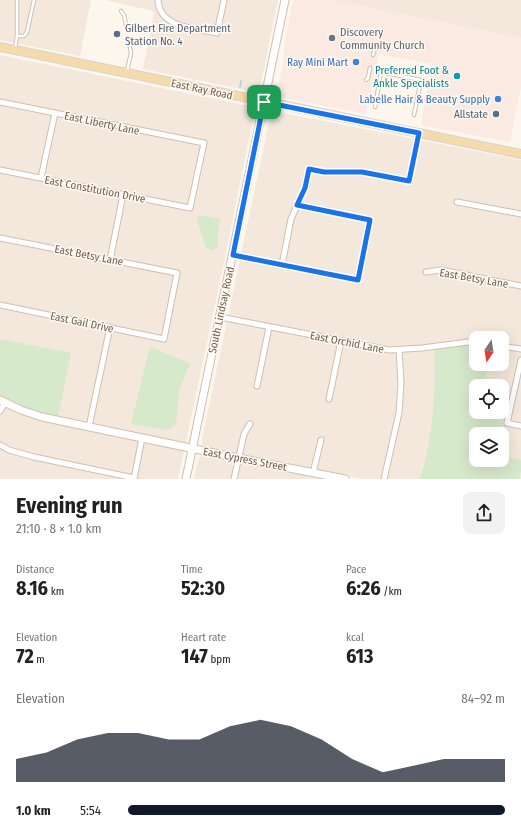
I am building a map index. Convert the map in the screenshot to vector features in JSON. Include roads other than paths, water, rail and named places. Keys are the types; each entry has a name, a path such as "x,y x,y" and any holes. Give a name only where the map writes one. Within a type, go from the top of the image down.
{"main road":[{"name":"South Lindsay Road","path":"186,479 285,0"},
{"name":"East Ray Road","path":"0,47 521,154"},
{"path":"2,401 42,417 192,449"},
{"name":"East Cypress Street","path":"192,449 345,479"}],"street":[{"path":"158,0 159,6 169,21 176,24 217,33 224,0"},
{"name":"East Liberty Lane","path":"0,102 204,144 190,208"},
{"path":"42,178 55,113"},
{"path":"282,265 291,219 305,188 309,169 324,172 362,172 409,181 419,133"},
{"name":"East Constitution Drive","path":"0,170 190,208"},
{"path":"110,260 123,195"},
{"path":"457,202 521,214"},
{"path":"233,255 358,280 370,220 297,205"},
{"name":"East Betsy Lane","path":"0,238 177,273 164,339"},
{"name":"East Betsy Lane","path":"426,272 441,270 521,286"},
{"name":"East Gail Drive","path":"0,304 164,339"},
{"name":"East Orchid Lane","path":"220,317 389,350 422,348 469,341"},
{"path":"89,427 110,327"},
{"path":"257,386 270,327"},
{"path":"329,399 341,341"},
{"path":"509,347 521,349"},
{"path":"384,479 399,413 401,383 399,350"},
{"path":"521,360 507,423 521,426"},
{"path":"0,411 2,401"},
{"path":"234,479 244,434 250,424"},
{"path":"0,446 34,457 134,479 142,438"},
{"path":"313,473 321,440"}],"lane":[{"path":"14,50 17,36 16,0"},
{"path":"17,36 24,36 27,32 34,0"},
{"path":"121,11 124,15 127,29"},
{"path":"126,74 131,53 128,42"},
{"path":"373,55 375,48"},
{"path":"366,80 368,78 370,68"},
{"path":"375,107 381,72 421,80 414,115"}],"waterway":[{"path":"240,87 241,81"}],"place":[{"name":"Gilbert Fire Department Station No. 4","path":"117,34"},
{"name":"Discovery Community Church","path":"332,38"},
{"name":"Ray Mini Mart","path":"356,62"},
{"name":"Preferred Foot & Ankle Specialists","path":"457,76"},
{"name":"Labelle Hair & Beauty Supply","path":"498,99"},
{"name":"Allstate","path":"496,114"}]}
